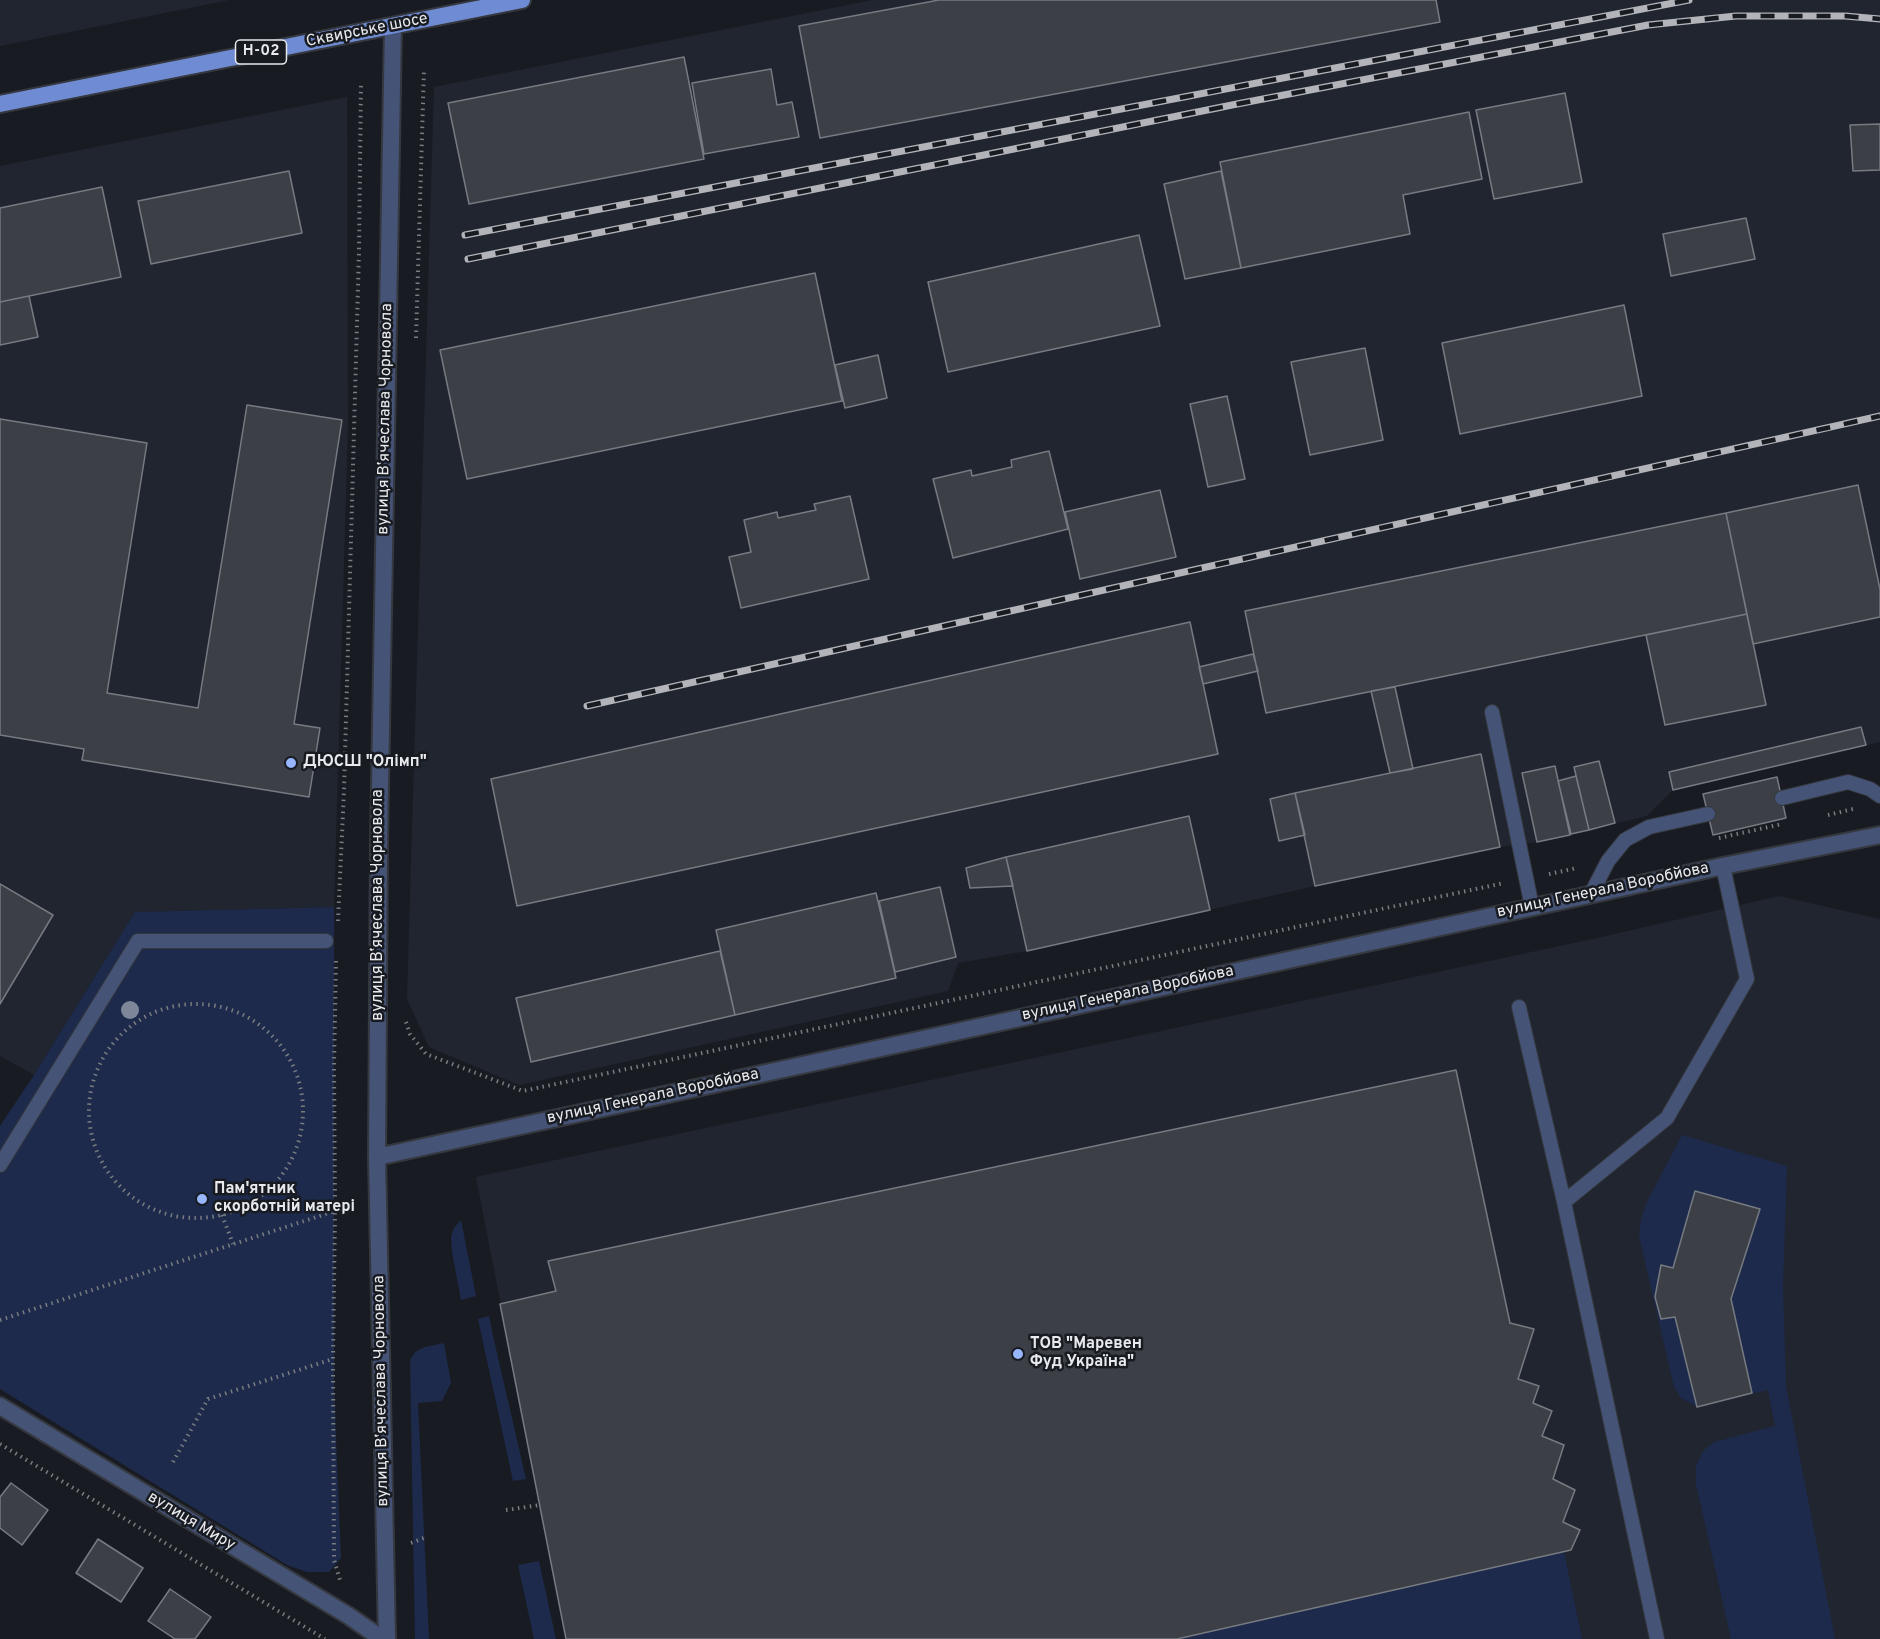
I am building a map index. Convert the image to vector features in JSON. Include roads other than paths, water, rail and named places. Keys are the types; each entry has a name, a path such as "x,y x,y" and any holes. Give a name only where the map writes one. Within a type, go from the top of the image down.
{"main road":[{"name":"Сквирське шосе","path":"0,104 522,0"}],"street":[{"name":"вулиця Вʼячеслава Чорновола","path":"387,1639 377,1157 379,844 393,26"},
{"name":"вулиця Генерала Воробйова","path":"377,1157 1591,894 1880,835"},
{"name":"вулиця Миру","path":"0,1406 349,1616 382,1639"}],"lane":[{"path":"1492,712 1532,907"},
{"path":"1782,798 1848,782 1870,789 1880,796"},
{"path":"1591,894 1608,861 1625,840 1649,827 1708,814"},
{"path":"1564,1202 1667,1118 1748,979 1723,866"},
{"path":"0,1165 138,941 326,941"},
{"path":"1519,1007 1564,1202 1657,1639"}],"railway":[{"path":"465,235 1689,0"},
{"path":"468,259 1237,104 1648,25 1736,16 1845,16 1880,19"},
{"path":"587,706 1880,416"}],"place":[{"name":"ДЮСШ \"Олімп\"","path":"291,763"},
{"name":"Пам'ятник скорботній матері","path":"202,1199"},
{"name":"ТОВ \"Маревен Фуд Україна\"","path":"1018,1354"}]}
